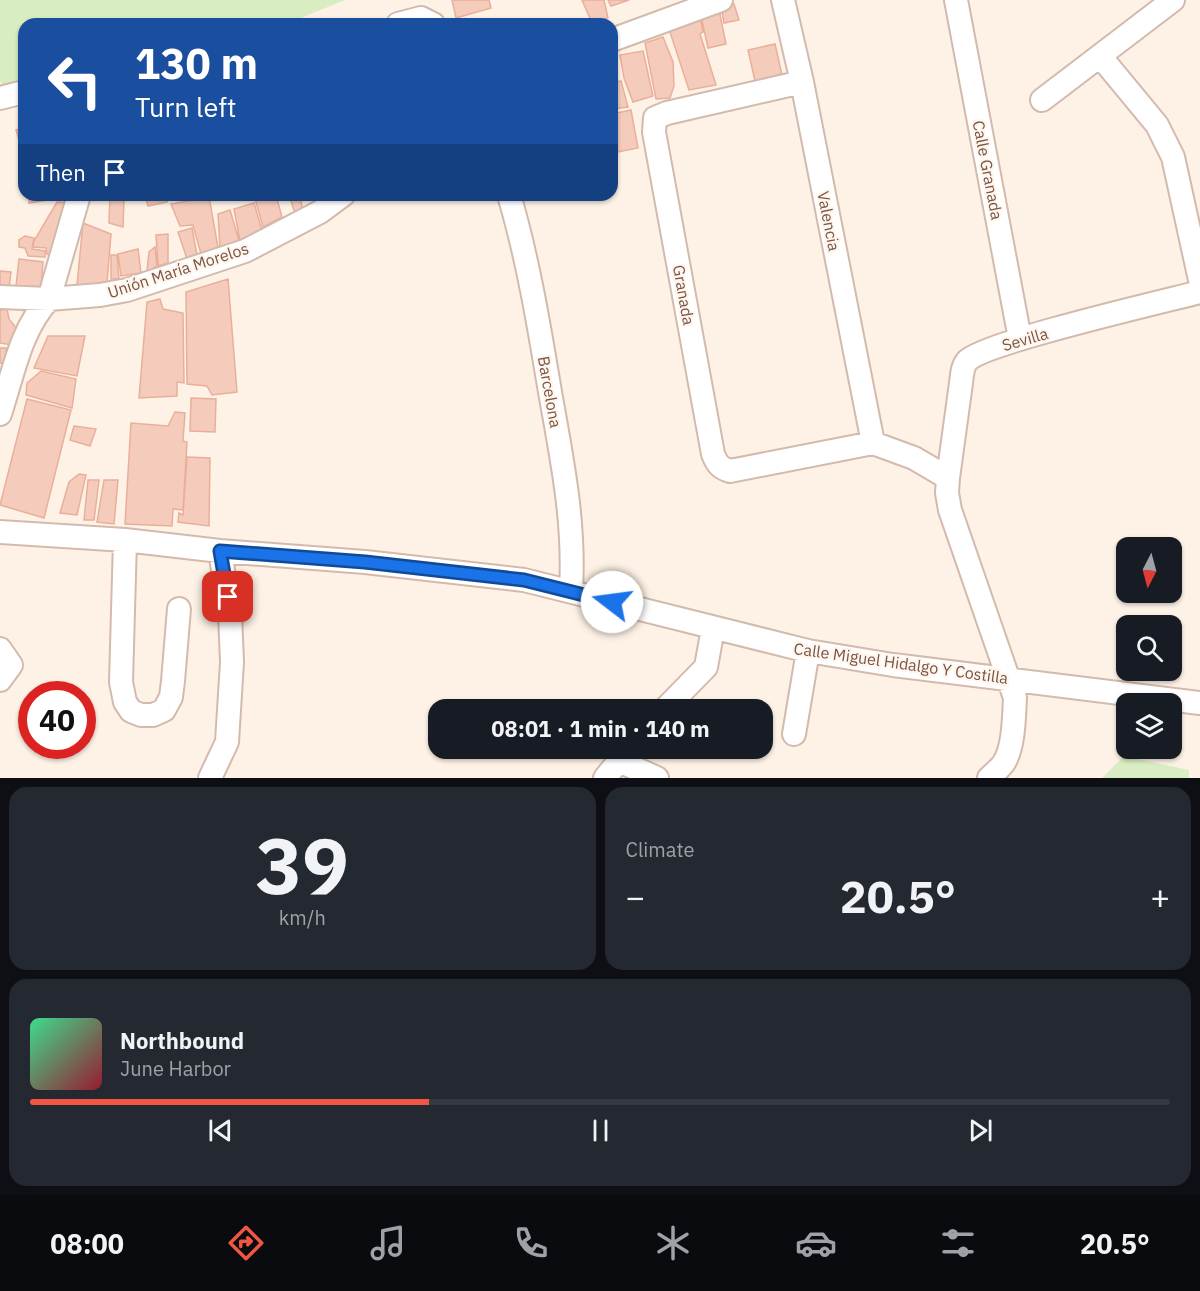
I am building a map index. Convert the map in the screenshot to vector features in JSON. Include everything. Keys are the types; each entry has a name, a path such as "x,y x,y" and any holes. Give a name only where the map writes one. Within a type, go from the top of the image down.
{"street":[{"path":"618,38 721,0"},
{"name":"Valencia","path":"783,0 802,82 873,443"},
{"path":"1042,100 1173,0"},
{"name":"Calle Granada","path":"960,2 1020,339"},
{"path":"1100,56 1164,136 1173,157 1200,280"},
{"name":"Granada","path":"802,82 655,118 654,132 711,443 716,463 722,469 730,471 873,443"},
{"path":"0,98 18,94"},
{"path":"0,414 26,332 37,312 49,299 77,201"},
{"name":"Unión María Morelos","path":"0,297 49,299 100,295 127,290 245,251 320,212 335,201"},
{"name":"Barcelona","path":"511,201 538,321 570,507 573,554 571,591"},
{"name":"Sevilla","path":"948,478 963,370 967,361 979,353 1020,339 1200,292"},
{"path":"873,443 914,458 948,478 947,493 950,510 1015,698 1009,751 1004,764 989,778"},
{"name":"Calle Miguel Hidalgo Y Costilla","path":"0,532 125,540 220,551 445,570 524,580 808,651 893,665 1200,703"},
{"path":"125,540 121,682 124,702 131,711 141,715 153,715 164,710 171,697 179,609"},
{"path":"210,778 227,742 232,662 230,614 220,551"},
{"path":"674,699 706,666 713,628"},
{"path":"794,734 808,651"},
{"path":"618,763 657,778"}],"green space":[{"path":"0,0 345,0 301,18 18,18 18,85 3,86 0,81"},
{"path":"1121,759 1138,759 1189,770 1189,778 1102,778"}],"building":[{"path":"452,0 489,0 491,8 456,18"},
{"path":"582,0 604,0 608,18 590,18"},
{"path":"608,0 629,0 611,6"},
{"path":"734,4 739,20 724,23 721,6"},
{"path":"719,10 726,44 708,48 701,16"},
{"path":"700,17 703,32 700,34 716,85 689,90 669,29"},
{"path":"663,37 673,62 674,86 670,98 656,99 645,43"},
{"path":"775,44 782,75 755,81 748,50"},
{"path":"643,51 653,96 633,102 624,78 620,55"},
{"path":"621,81 628,107 618,108 618,82"},
{"path":"631,110 638,148 618,152 618,113"},
{"path":"110,201 124,201 123,227 109,223"},
{"path":"147,201 167,202 148,206"},
{"path":"210,201 218,247 201,254 193,225 180,226 171,204"},
{"path":"256,201 278,201 282,217 263,227"},
{"path":"291,201 301,201 303,211 295,213"},
{"path":"57,202 70,203 64,237 55,237 52,255 47,254 46,248 33,247 34,241"},
{"path":"254,203 263,234 240,241 234,209"},
{"path":"230,210 240,244 220,248 218,214"},
{"path":"83,223 111,234 107,283 77,285"},
{"path":"192,228 197,255 187,259 178,232"},
{"path":"168,234 168,263 158,266 156,235"},
{"path":"25,236 34,238 32,249 45,251 45,257 28,256 25,248 19,247 19,240"},
{"path":"155,247 157,267 154,267 153,273 147,271 149,252"},
{"path":"138,249 141,273 121,276 118,254"},
{"path":"111,255 117,255 119,279 111,279"},
{"path":"19,259 43,262 41,289 16,286"},
{"path":"0,271 11,272 9,288 0,286"},
{"path":"228,279 237,392 212,395 207,386 187,384 186,292"},
{"path":"160,299 163,309 183,313 184,383 177,382 177,396 139,398 147,302"},
{"path":"7,309 9,319 17,329 12,345 0,343 0,310"},
{"path":"48,336 85,336 77,376 34,368"},
{"path":"0,348 6,348 6,364 0,363"},
{"path":"41,371 76,379 72,408 26,395 27,383"},
{"path":"191,398 216,399 215,432 190,431"},
{"path":"27,399 71,410 44,518 0,505"},
{"path":"175,412 185,413 183,441 187,442 183,510 173,509 172,526 125,524 131,423 168,426"},
{"path":"74,426 96,429 90,446 70,440"},
{"path":"187,457 210,458 209,526 178,522 179,513 183,515"},
{"path":"79,474 86,475 77,515 60,513 69,482"},
{"path":"88,480 99,480 94,520 84,520"},
{"path":"104,480 118,480 114,524 97,522"}],"route":[{"path":"228,597 220,551 365,562 524,580 612,602"}]}
